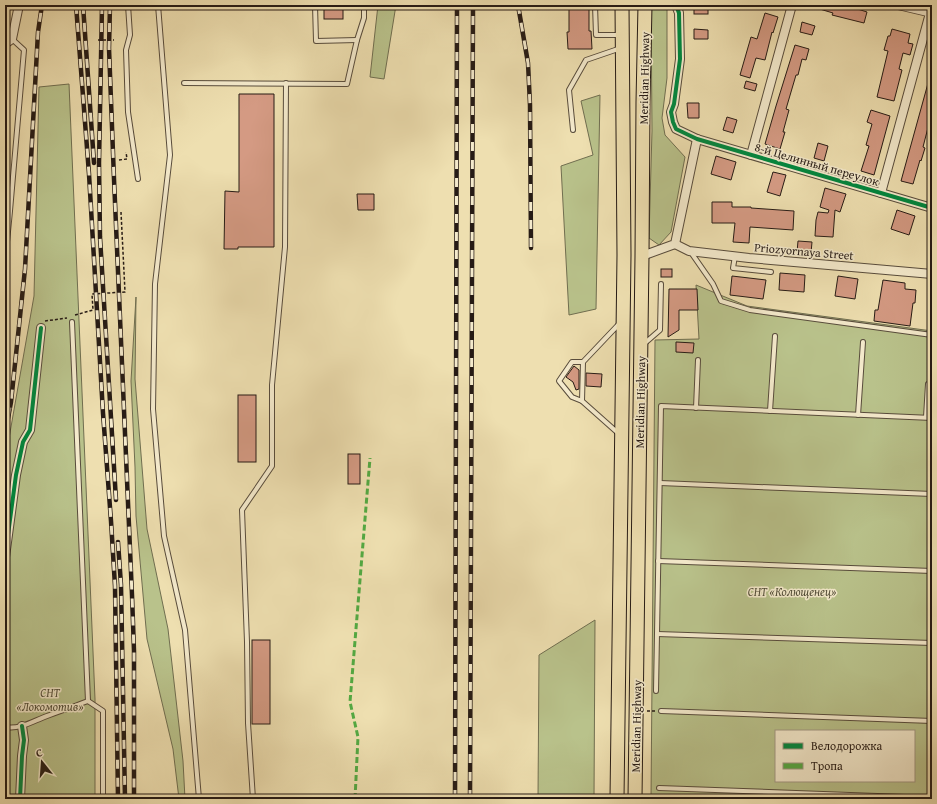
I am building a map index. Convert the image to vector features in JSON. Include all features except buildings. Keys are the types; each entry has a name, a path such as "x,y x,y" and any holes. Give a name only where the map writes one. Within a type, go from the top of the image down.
{"main road":[{"name":"Meridian Highway","path":"617,799 624,256 622,5"},
{"name":"Meridian Highway","path":"635,799 645,5"},
{"path":"624,256 642,256"}],"street":[{"path":"9,42 20,5"},
{"name":"8-й Целинный переулок","path":"676,5 679,13 680,59 674,104 671,112 676,129 697,139 932,208"},
{"path":"751,155 792,5"},
{"path":"881,193 931,13 898,5"},
{"path":"642,256 675,244 697,139"},
{"name":"Priozyornaya Street","path":"675,244 690,251 932,274"},
{"path":"5,557 16,475 24,442 30,430 40,328"},
{"path":"20,799 24,740 22,726"}],"lane":[{"path":"128,5 130,35 126,50 128,112 138,179"},
{"path":"158,5 170,155 155,284 153,410 164,536 185,630 199,799"},
{"path":"315,5 316,41 357,40"},
{"path":"184,83 347,84 357,40 364,18 364,5"},
{"path":"595,5 596,35 622,41"},
{"path":"574,130 569,90 586,60 622,41"},
{"path":"5,262 24,50 9,42"},
{"path":"253,799 248,723 247,642 242,510 272,466 272,385 285,247 286,83"},
{"path":"690,251 713,284 720,301 750,310 932,335"},
{"path":"735,256 733,268 771,272"},
{"path":"641,346 660,330 661,284"},
{"path":"582,400 583,362 623,320"},
{"path":"72,322 88,701"},
{"path":"770,411 775,336"},
{"path":"858,415 863,342"},
{"path":"696,408 698,360"},
{"path":"583,362 572,362 559,381 572,397 582,400 622,436"},
{"path":"926,417 928,384"},
{"path":"656,691 661,406 932,418"},
{"path":"660,483 932,494"},
{"path":"658,561 932,571"},
{"path":"657,634 932,642"},
{"path":"5,727 12,728 22,726 88,701"},
{"path":"88,701 103,711 103,799"},
{"path":"661,711 932,721"},
{"path":"659,788 932,798"}],"path":[{"path":"98,40 114,40"},
{"path":"119,160 126,159 126,152"},
{"path":"40,328 40,322 66,318 93,310 92,294 125,292 121,212"}],"green space":[{"path":"378,5 396,5 384,79 370,77"},
{"path":"651,5 666,5 667,9 667,78 662,118 665,135 685,157 671,232 659,245 649,238 652,131"},
{"name":"СНТ «Локомотив»","path":"69,84 95,699 95,799 5,799 5,461 34,296 39,87"},
{"path":"600,95 596,309 569,315 561,166 593,155 581,101"},
{"name":"СНТ «Колющенец»","path":"696,285 747,306 932,331 932,799 651,799 655,340 699,339"},
{"path":"136,297 135,379 147,529 168,629 183,761 185,799 179,799 173,749 147,639 136,516 131,381"},
{"path":"595,620 594,799 538,799 539,655"}],"railway":[{"path":"5,434 11,402 25,269 38,32 42,5"},
{"path":"76,5 89,174 115,586 118,799"},
{"path":"83,5 94,163"},
{"path":"102,5 99,163 100,237 116,500"},
{"path":"110,5 109,48 134,651 134,799"},
{"path":"455,799 457,5"},
{"path":"470,799 473,5"},
{"path":"518,5 528,63 530,105 531,248"},
{"path":"118,542 121,585 125,799"}],"marked path":[{"path":"355,799 358,737 350,702 370,458"}],"cycle path":[{"path":"676,5 679,13 680,59 674,104 671,112 676,129 697,139 932,208"},
{"path":"5,557 16,475 23,442 30,430 41,328"},
{"path":"20,799 24,740 22,726"}]}
